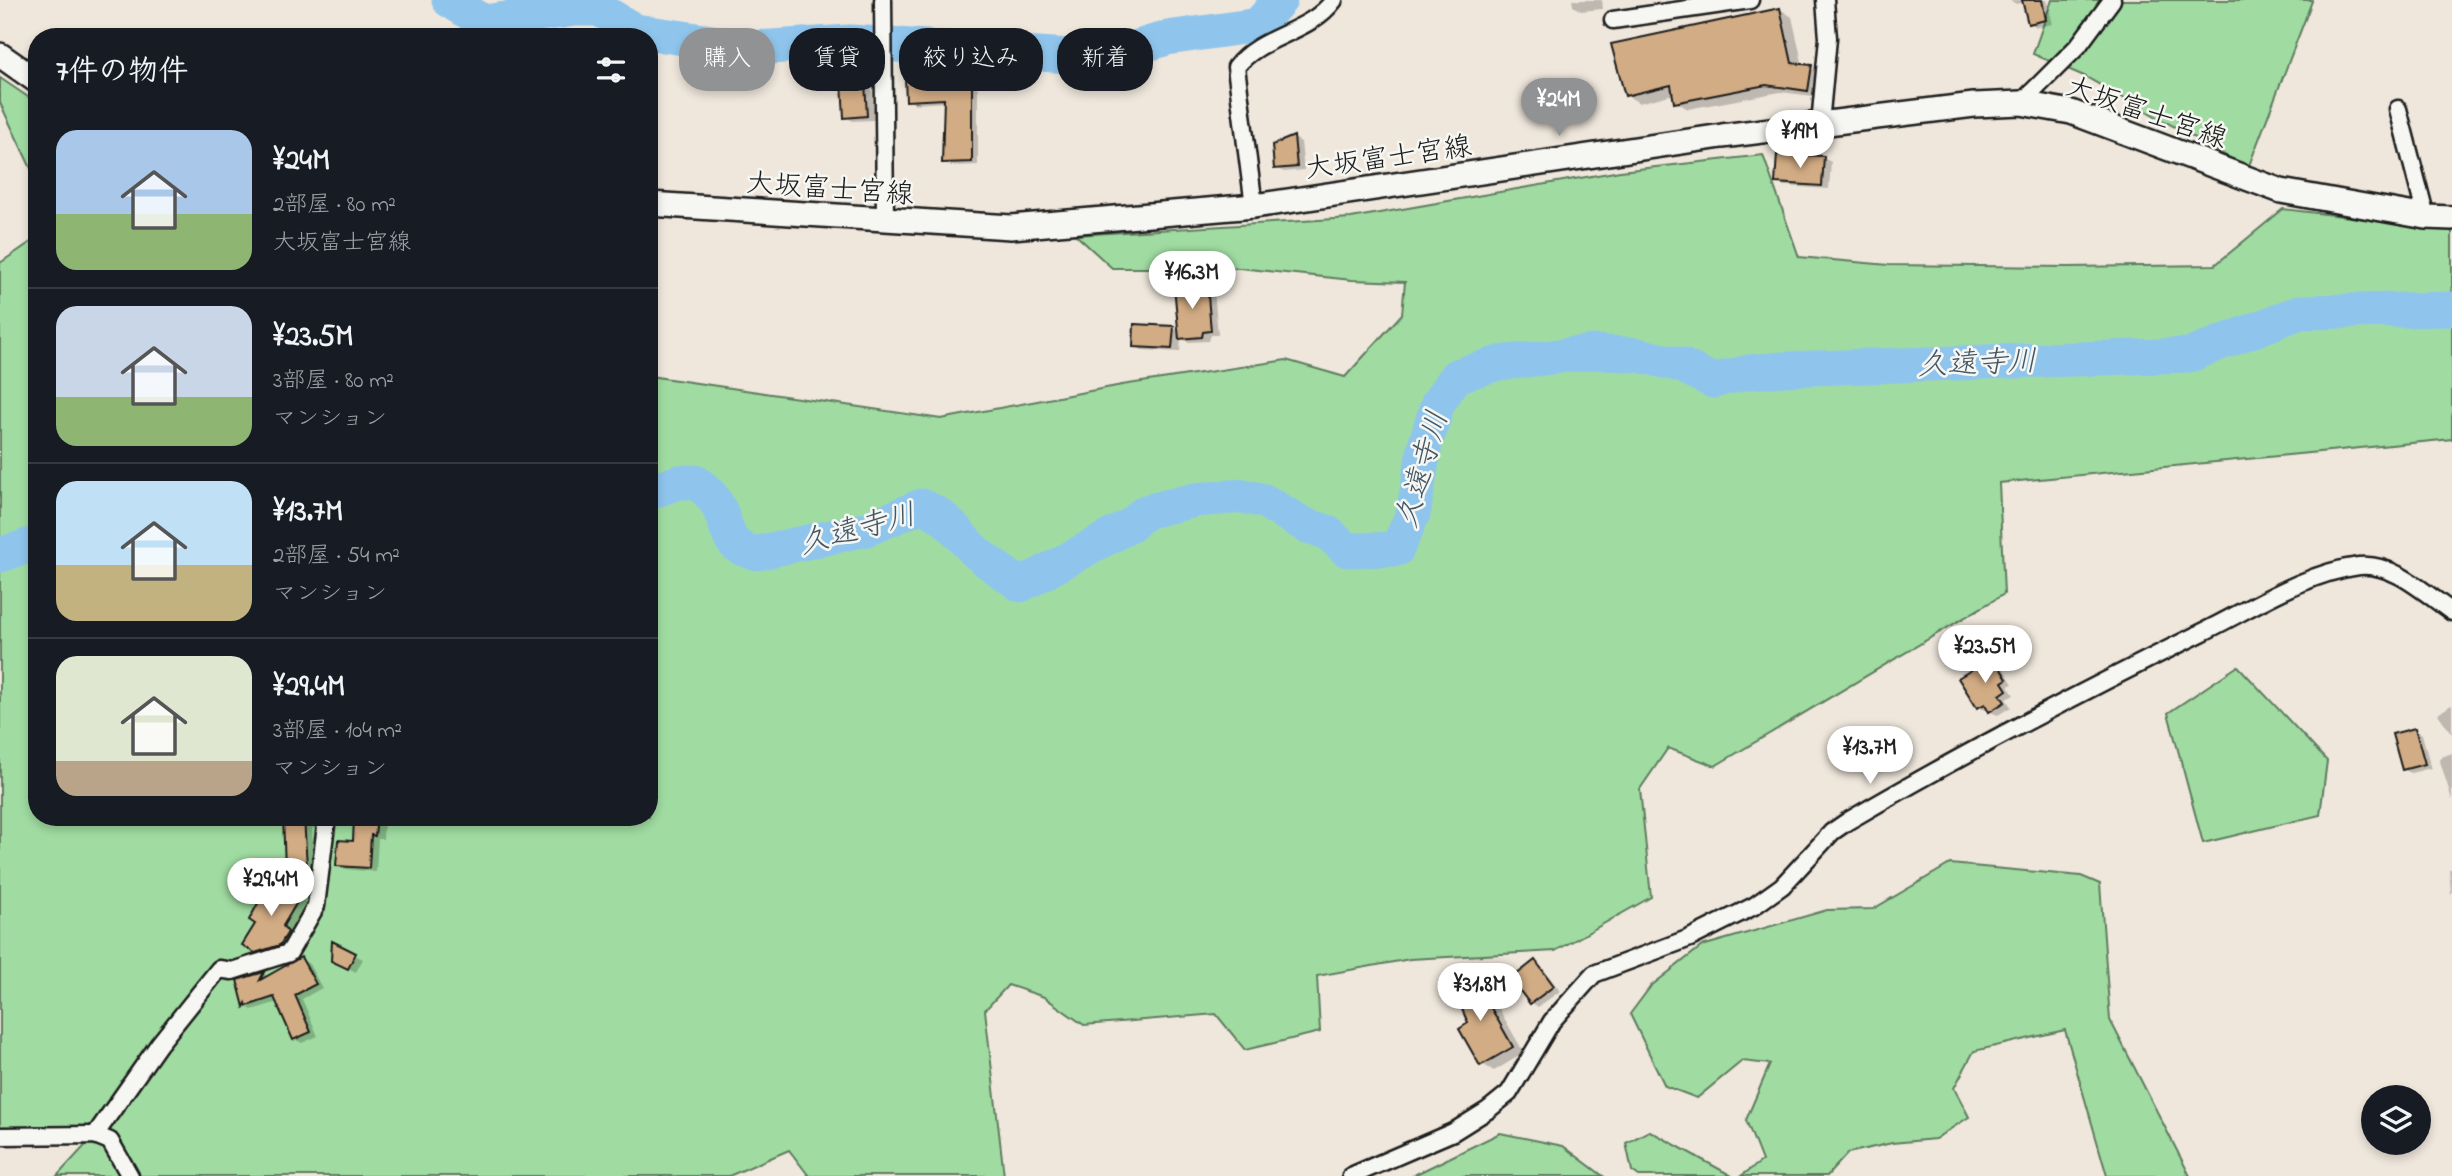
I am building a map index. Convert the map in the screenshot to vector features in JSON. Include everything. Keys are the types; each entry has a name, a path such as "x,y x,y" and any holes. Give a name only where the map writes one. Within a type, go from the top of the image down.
{"main road":[{"path":"0,55 28,74"},
{"name":"大坂富士宮線","path":"658,205 1011,228 1254,206 1820,124 1974,105 2021,103 2071,112 2281,191 2426,217 2452,218"}],"street":[{"path":"883,0 881,54 885,221"},
{"path":"1254,206 1236,67 1248,52 1304,26 1334,0"},
{"path":"1613,20 1750,0"},
{"path":"1820,124 1828,38 1825,0"},
{"path":"2021,103 2078,46 2112,0"},
{"path":"2398,109 2426,217"},
{"path":"1351,1176 1453,1132 1510,1093 1552,1021 1594,974 1690,938 1754,906 1782,886 1832,832 1848,821 2055,705 2280,594 2323,575 2361,566 2396,573 2452,612"},
{"path":"95,1135 159,1044 219,969 232,971 289,953 316,906 326,826"},
{"path":"0,1136 95,1135 110,1141 130,1176"}],"green space":[{"path":"2052,0 2312,1 2248,168 2084,76 2033,54"},
{"path":"0,78 28,97 28,162 0,103"},
{"path":"1763,155 1799,257 1889,265 2215,265 2283,209 2452,229 2452,439 1999,483 2004,594 1715,766 1668,748 1640,789 1651,897 1555,951 1410,959 1317,976 1320,1032 1245,1050 1216,1014 1084,1025 1044,997 1008,985 985,1010 1004,1176 809,1176 789,1150 729,1176 57,1176 94,1136 0,1144 0,263 28,244 28,826 658,826 658,377 941,419 1122,385 1286,360 1345,377 1402,314 1405,282 1352,280 1239,268 1112,268 1076,235 1351,218 1620,171"},
{"path":"2238,666 2327,761 2320,815 2203,843 2168,713"},
{"path":"1950,864 2081,876 2100,884 2110,1020 2190,1176 2107,1176 2065,1030 1974,1051 1954,1088 1969,1117 1935,1139 1892,1143 1848,1153 1827,1176 1741,1176 1762,1161 1746,1120 1770,1064 1742,1061 1697,1098 1665,1086 1630,1014 1651,986 1702,946 1827,910 1873,909"},
{"path":"1649,1131 1732,1176 1639,1176 1632,1171 1626,1143"},
{"path":"1500,1133 1563,1146 1603,1176 1412,1176"}],"building":[{"path":"2022,0 2042,0 2046,20 2028,24"},
{"path":"1780,8 1792,63 1812,65 1808,91 1766,85 1674,103 1671,85 1625,96 1611,44"},
{"path":"842,91 866,91 867,116 844,118"},
{"path":"906,91 972,91 972,162 942,163 944,99 906,101"},
{"path":"1294,136 1297,167 1274,169 1272,145"},
{"path":"1777,154 1824,156 1822,186 1775,183"},
{"path":"1207,284 1211,331 1203,332 1202,337 1179,339 1174,286"},
{"path":"1134,324 1174,326 1172,349 1133,347"},
{"path":"1993,657 2007,679 2002,682 2007,690 2000,695 2005,702 1989,712 1985,704 1977,708 1958,678"},
{"path":"2415,728 2425,764 2402,770 2392,734"},
{"path":"283,826 305,826 307,867 285,868"},
{"path":"354,826 376,826 375,836 371,835 369,868 336,866 338,840 353,841"},
{"path":"271,879 300,897 283,926 288,932 280,945 255,953 242,945 255,924 249,920"},
{"path":"332,941 356,953 348,969 331,961"},
{"path":"301,957 316,984 295,995 311,1032 293,1040 274,997 247,1006 246,1003 244,1007 237,980 264,972 260,980"},
{"path":"1535,960 1554,986 1530,1004 1511,979"},
{"path":"1473,976 1513,1047 1480,1066 1459,1029 1468,1023 1451,984"}],"waterway":[{"path":"449,0 484,22 575,9 599,9 630,28"},
{"path":"658,34 753,48 850,42 1102,58 1167,38 1258,25 1280,0"},
{"name":"久遠寺川","path":"658,490 678,482 696,482 716,502 733,542 757,553 867,529 921,506 939,515 981,556 1021,585 1131,525 1145,512 1195,500 1243,496 1264,501 1305,525 1327,532 1347,550 1397,549 1413,514 1425,445 1438,403 1456,376 1499,363 1593,352 1638,355 1681,365 1713,381 1748,372 1784,369 2190,355 2300,312 2452,309"},
{"name":"久遠寺川","path":"0,555 28,546"}]}
